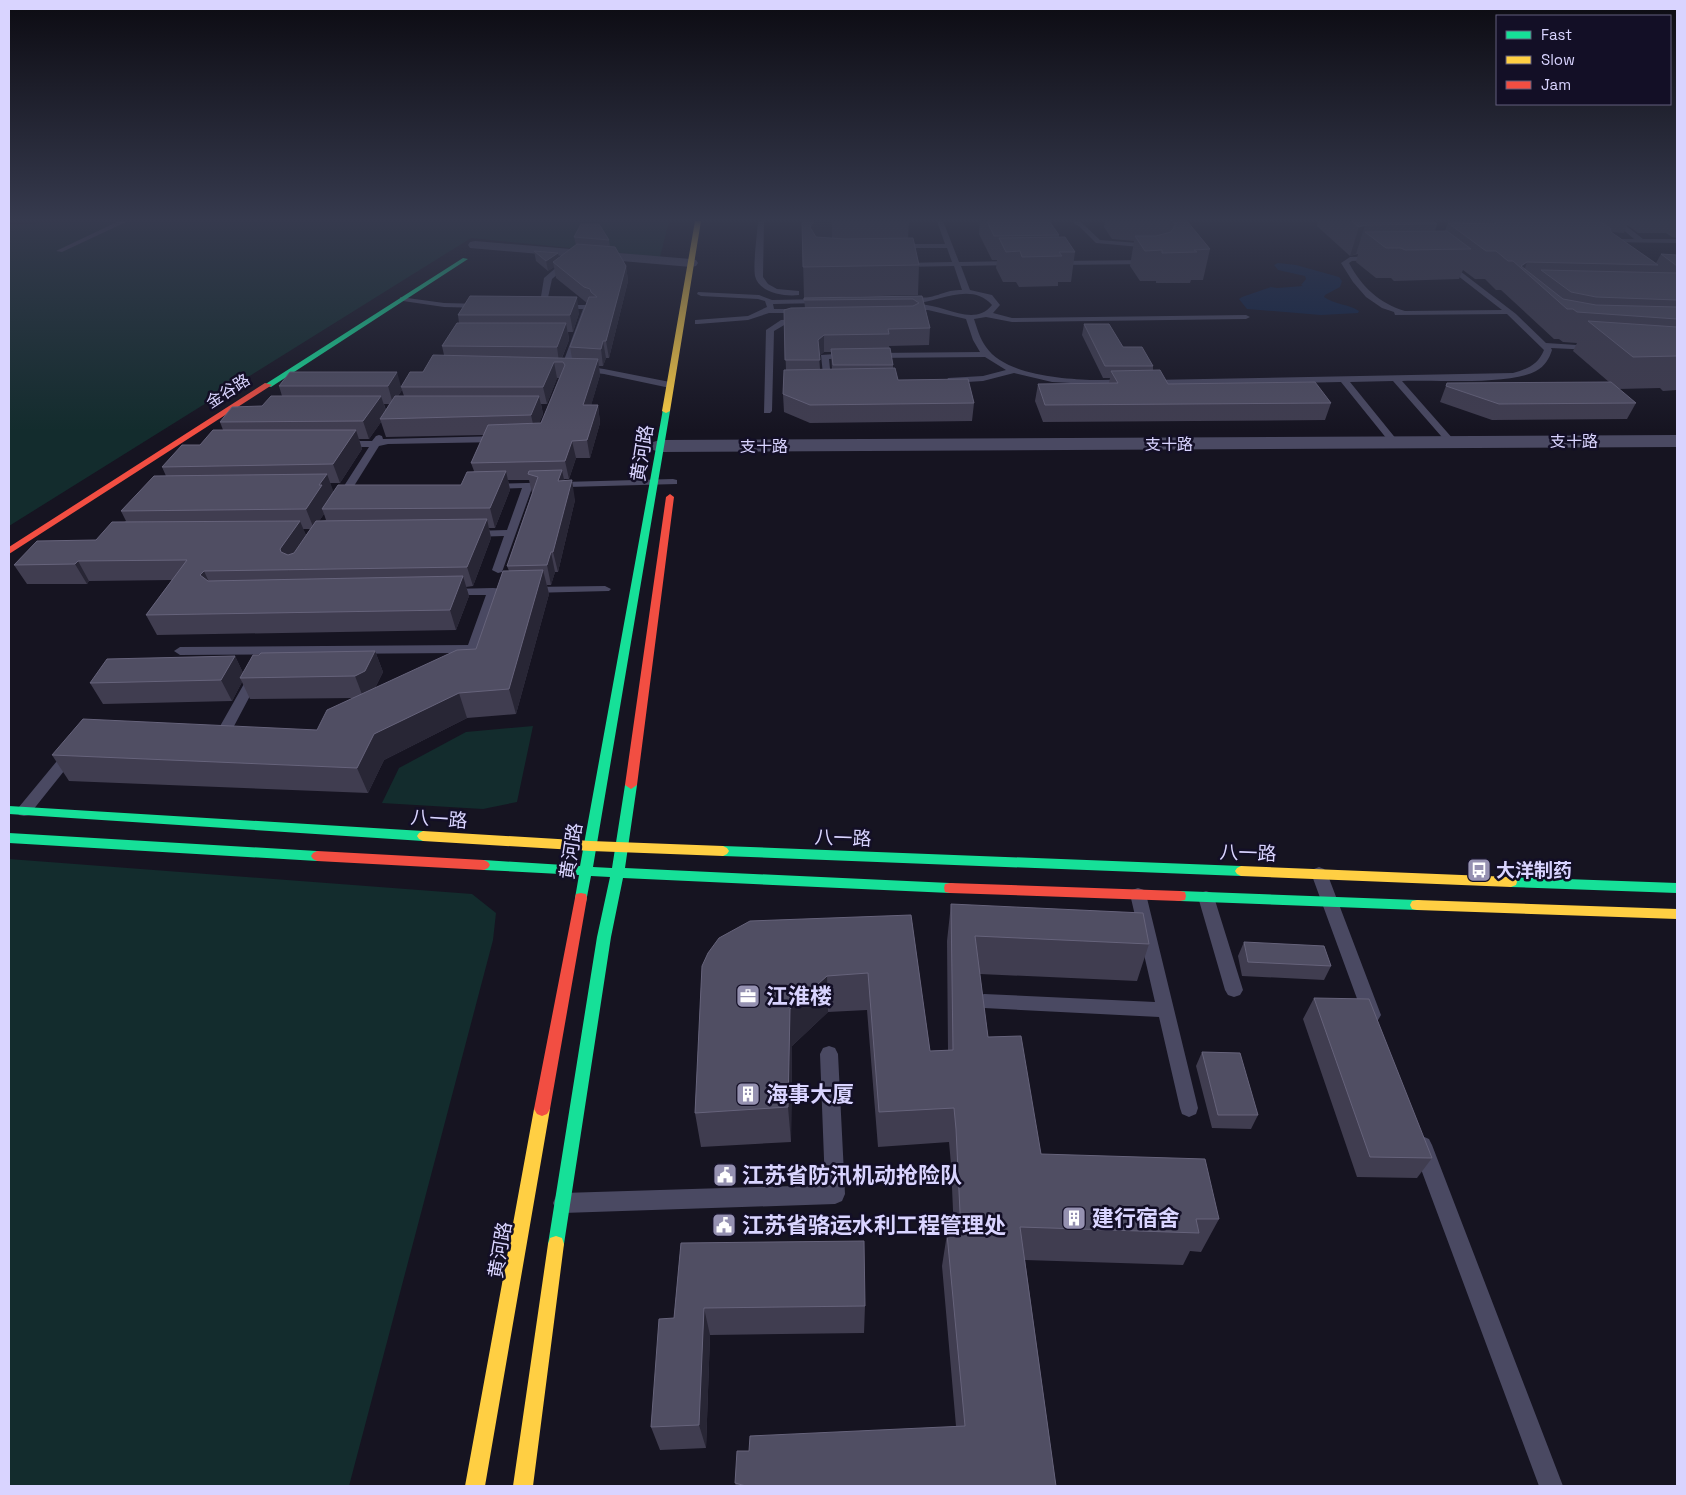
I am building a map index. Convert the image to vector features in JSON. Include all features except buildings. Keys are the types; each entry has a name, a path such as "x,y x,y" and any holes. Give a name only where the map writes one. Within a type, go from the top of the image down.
{"main road":[{"name":"金谷路","path":"9,551 417,291"},
{"name":"黄河路","path":"475,1486 573,936 587,871 654,482 674,446 670,385 686,291"},
{"path":"698,327 702,291"},
{"name":"黄河路","path":"522,1486 561,1203 599,965 616,873 623,847 674,477"},
{"name":"八一路","path":"9,810 591,846 1677,888"},
{"path":"9,838 616,873 918,887 1677,914"}],"street":[{"name":"支十路","path":"674,446 1677,441"}],"lane":[{"path":"542,307 545,291"},
{"path":"708,291 759,297 769,302 828,301"},
{"path":"759,297 764,291"},
{"path":"779,291 784,293 823,293"},
{"path":"1366,291 1375,302 1401,313 1507,312"},
{"path":"969,316 980,343 988,354 1014,369 1034,376 1090,383 1514,376 1532,371 1546,360 1548,350 1481,291"},
{"path":"1494,291 1530,319"},
{"path":"894,309 933,308 947,314 969,316 984,314 993,310 995,303 984,295 968,292 950,292 932,299 896,300"},
{"path":"404,299 444,305 493,306"},
{"path":"764,313 771,308 769,302"},
{"path":"532,307 588,307 573,336 565,368"},
{"path":"698,327 764,313 807,310"},
{"path":"764,313 778,324"},
{"path":"984,314 1012,320 1246,317"},
{"path":"767,411 773,383 770,330 778,324 791,321 810,321"},
{"path":"1543,344 1599,349"},
{"path":"827,382 824,357 988,354"},
{"path":"555,368 600,370 646,382 670,385"},
{"path":"941,380 990,378 1005,375 1014,369"},
{"path":"1395,378 1451,442"},
{"path":"1343,379 1394,442"},
{"path":"817,382 846,382"},
{"path":"332,512 384,430"},
{"path":"328,444 376,444 388,441 511,438"},
{"path":"480,486 654,482 674,477"},
{"path":"498,570 528,485"},
{"path":"463,534 512,533"},
{"path":"433,592 605,589"},
{"path":"448,662 473,649 492,591"},
{"path":"180,651 473,649"},
{"path":"245,729 221,728 269,650"},
{"path":"24,811 77,746"},
{"path":"1319,873 1379,1034"},
{"path":"1138,894 1189,1108"},
{"path":"1206,897 1234,990"},
{"path":"984,1001 1166,1010"},
{"path":"525,1205 834,1194 829,1054"},
{"path":"1414,1126 1551,1486"}],"green space":[{"path":"9,291 386,291 9,526"},
{"path":"533,726 517,802 483,809 382,803 399,768 466,732"},
{"path":"9,859 472,894 496,913 493,940 349,1486 9,1486"}],"water":[{"path":"1260,291 1333,291 1324,297 1359,311 1358,313 1321,315 1247,309 1239,299"}],"traffic: fast":[{"path":"268,385 415,291"},
{"path":"581,898 666,411"},
{"path":"556,1244 604,937 623,847 631,785"},
{"path":"9,810 423,836"},
{"path":"9,838 317,856"},
{"path":"723,851 1241,871"},
{"path":"484,865 687,877 950,888"},
{"path":"1511,882 1677,888"},
{"path":"1180,896 1417,905"}],"traffic: slow":[{"path":"666,411 686,291"},
{"path":"423,836 591,846 723,851"},
{"path":"1241,871 1511,882"},
{"path":"1417,905 1677,914"},
{"path":"475,1486 542,1109"},
{"path":"523,1486 556,1244"}],"traffic: jam":[{"path":"9,551 268,385"},
{"path":"631,785 670,497"},
{"path":"317,856 484,865"},
{"path":"950,888 1180,896"},
{"path":"542,1109 581,898"}],"place":[{"name":"大洋制药","path":"1479,870"},
{"name":"江淮楼","path":"748,996"},
{"name":"海事大厦","path":"748,1094"},
{"name":"江苏省防汛机动抢险队","path":"725,1175"},
{"name":"建行宿舍","path":"1074,1218"},
{"name":"江苏省骆运水利工程管理处","path":"724,1225"}]}
